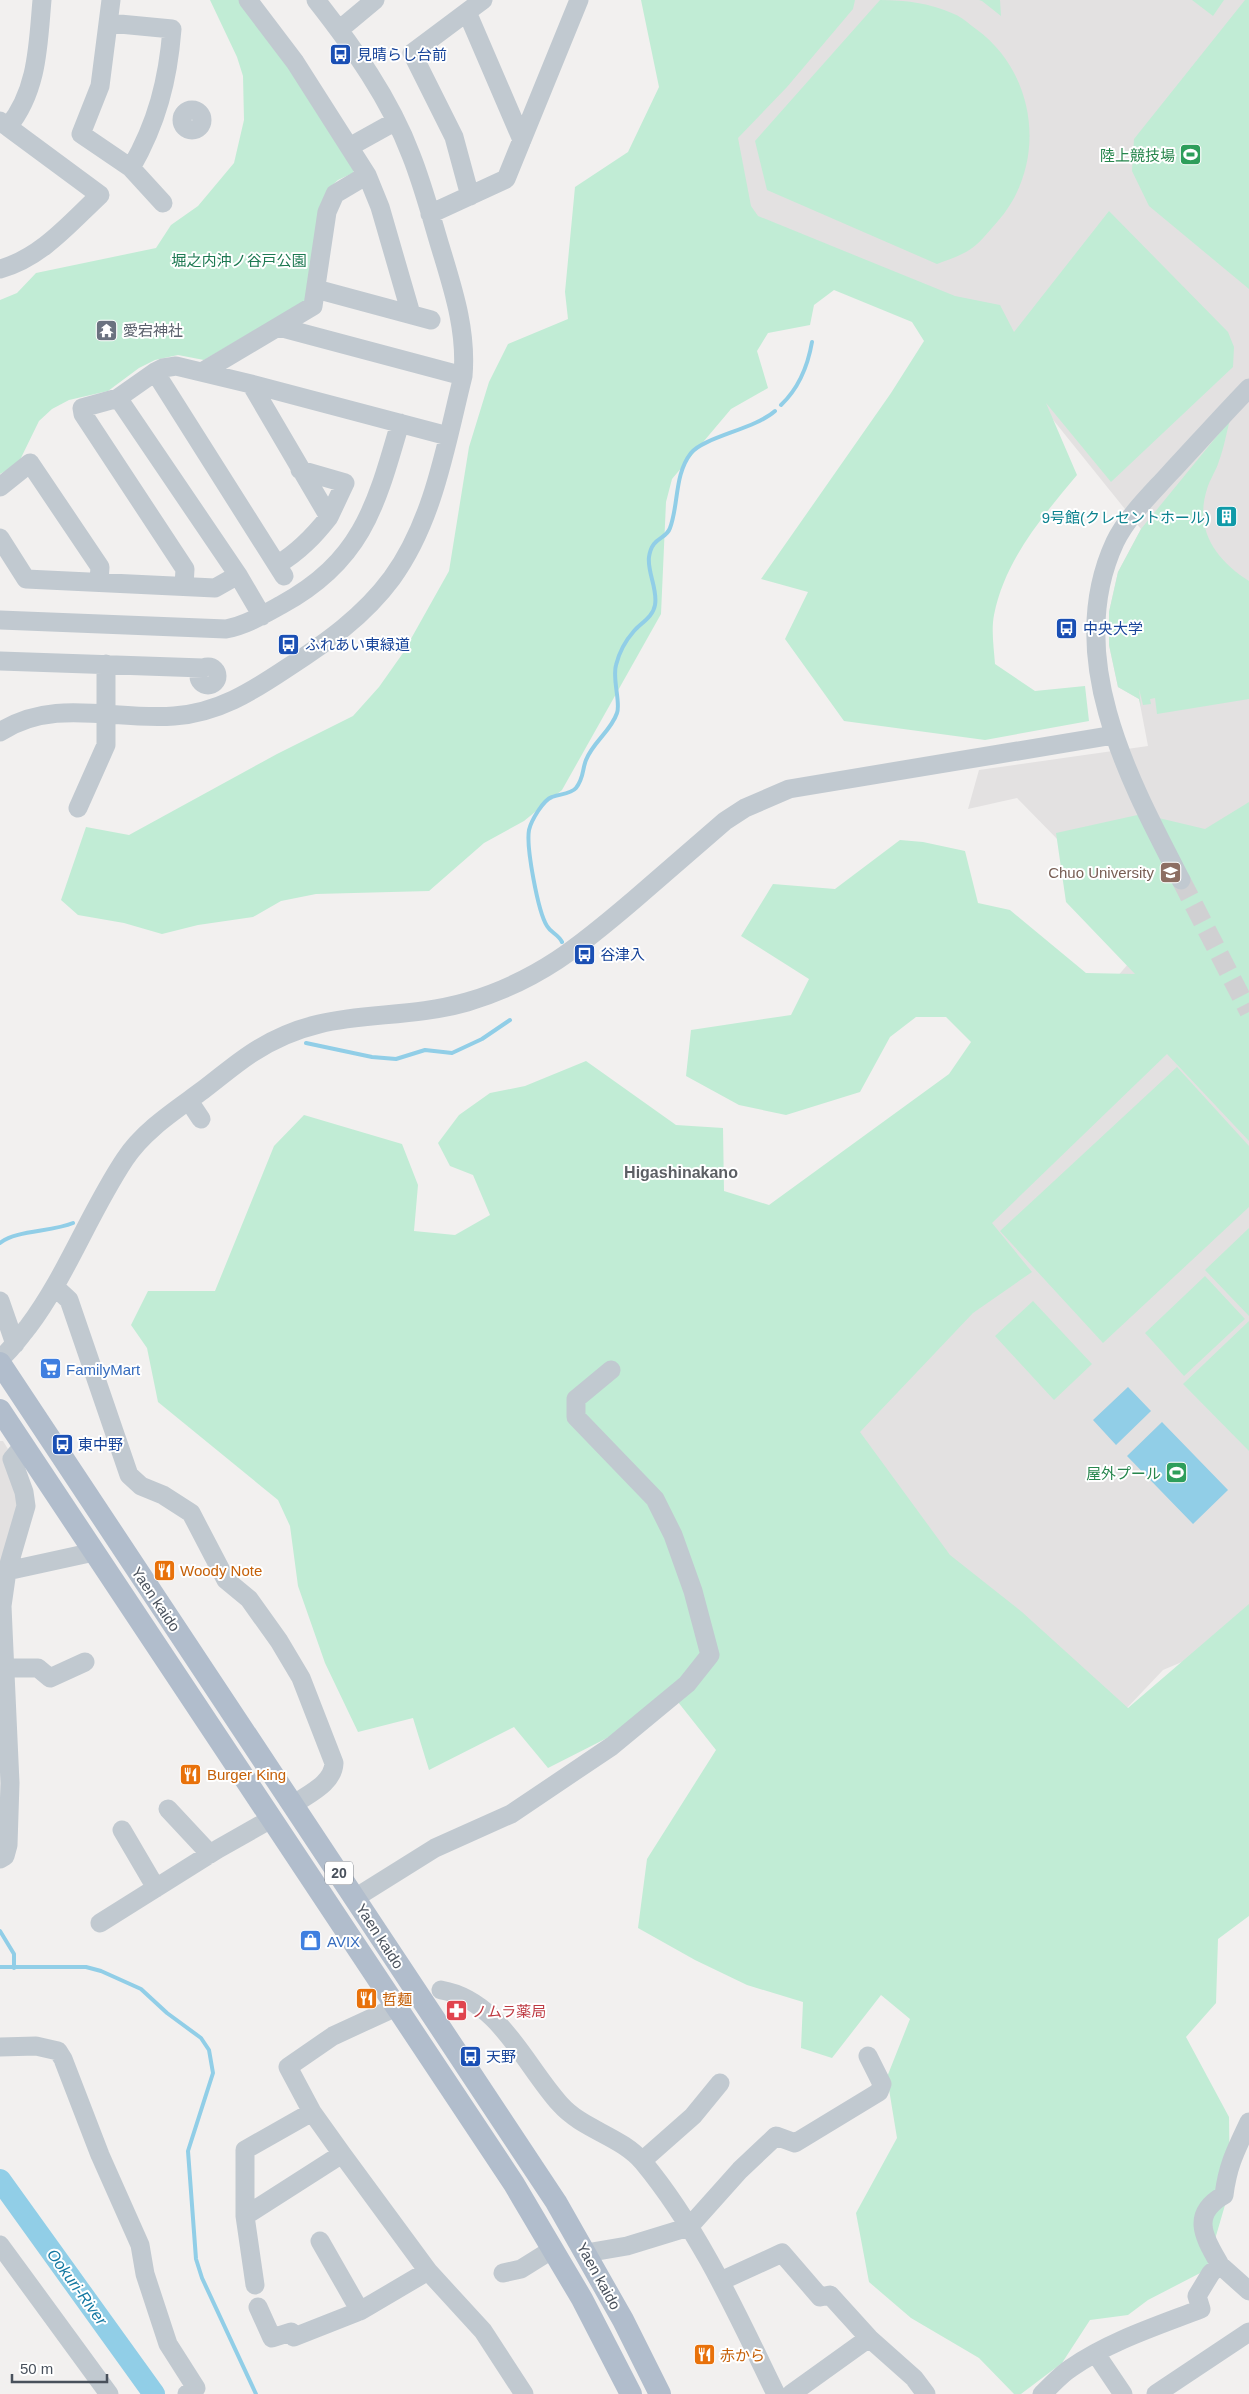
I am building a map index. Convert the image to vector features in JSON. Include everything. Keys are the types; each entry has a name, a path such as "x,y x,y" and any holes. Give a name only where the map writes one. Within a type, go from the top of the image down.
{"main road":[{"name":"Yaen kaido","path":"0,1363 355,1898 430,1993 586,2253 623,2320 660,2394"},
{"name":"Yaen kaido","path":"0,1410 509,2176 558,2257 631,2394"},
{"path":"251,1789 260,1791 268,1784 267,1766"},
{"path":"271,1819 293,1805"},
{"path":"396,2007 430,1993"},
{"path":"558,2257 586,2253"}],"street":[{"path":"0,269 29,258 100,195 4,124 24,104 30,90 37,60 42,0"},
{"path":"111,0 100,86 81,134 131,168 163,203"},
{"path":"248,0 295,62 351,146 367,175 380,207 411,314"},
{"path":"0,732 24,720 68,711 172,716 210,710 227,704 253,690 336,635 393,577 415,539 432,496 462,376 464,355 459,312 411,155 396,121 340,30 316,0"},
{"path":"340,30 375,0"},
{"path":"470,196 454,137 412,53 482,0"},
{"path":"430,214 506,179 579,0"},
{"path":"466,12 522,140"},
{"path":"109,24 172,29 167,79 158,112 145,144 131,168"},
{"path":"158,112 183,116"},
{"path":"351,146 396,121"},
{"path":"202,372 313,306 327,212 335,194 367,175"},
{"path":"316,289 431,320"},
{"path":"280,327 462,376"},
{"path":"184,586 185,569 83,414 82,408 118,398 163,368 176,366 448,436"},
{"path":"156,372 280,570 291,557 310,541 329,516 345,483 300,470"},
{"path":"251,384 300,470 329,516"},
{"path":"1181,880 1136,793 1114,735 1098,655 1096,628 1102,586 1115,542 1133,515 1159,485 1249,388"},
{"path":"118,398 238,575 262,616"},
{"path":"0,620 226,629 241,626 262,616 313,585 354,543 368,521 384,481 400,423"},
{"path":"0,487 30,464 100,567 100,582"},
{"path":"0,538 26,580 215,588 238,575"},
{"path":"0,660 203,668"},
{"path":"78,808 106,745 106,664"},
{"path":"0,1359 15,1344 55,1287 126,1157 146,1135 252,1053 303,1028 342,1018 432,1010 466,1002 498,992 546,969 587,941 725,821 766,798 789,789 1114,735"},
{"path":"189,1101 201,1119"},
{"path":"55,1287 69,1300 129,1475 141,1486 163,1495 191,1513 226,1580 249,1599 279,1641 301,1678 334,1762 332,1772 327,1781 293,1805"},
{"path":"0,1300 15,1344"},
{"path":"355,1898 435,1848 511,1814 612,1746 687,1684 710,1655 693,1591 673,1535 655,1499 576,1417 576,1399 611,1370"},
{"path":"0,1859 5,1856 8,1845 5,1784 4,1668 1,1629 2,1606 7,1571 26,1506 12,1459 24,1445"},
{"path":"7,1571 94,1552"},
{"path":"4,1668 38,1668 50,1678 85,1662"},
{"path":"168,1810 210,1854"},
{"path":"100,1923 210,1854 271,1819"},
{"path":"122,1830 156,1888"},
{"path":"430,1993 451,1991 482,2009 502,2025 561,2105 574,2117 628,2148 642,2161 689,2227 721,2281 776,2394"},
{"path":"396,2007 334,2036 288,2067 312,2112 342,2154 428,2270 483,2331 524,2394"},
{"path":"0,2048 36,2046 58,2051 140,2245 145,2274 168,2344 196,2388 190,2392"},
{"path":"586,2253 626,2246 689,2227 740,2170 776,2136 795,2143 879,2092 882,2084 868,2056"},
{"path":"642,2161 692,2116 720,2084"},
{"path":"255,2284 245,2216 245,2150 312,2112"},
{"path":"1247,2132 1235,2147 1227,2170 1224,2195 1213,2201 1206,2211 1202,2230 1220,2265 1249,2291"},
{"path":"245,2216 342,2154"},
{"path":"320,2241 360,2312"},
{"path":"0,2245 109,2394"},
{"path":"721,2281 782,2253 820,2298 830,2295 869,2338 914,2378 926,2394"},
{"path":"503,2274 558,2257"},
{"path":"1042,2394 1070,2369 1124,2339 1201,2309 1197,2296 1211,2273 1220,2265"},
{"path":"258,2307 272,2338 291,2332 294,2337 360,2312 428,2270"},
{"path":"1156,2394 1249,2332"},
{"path":"799,2392 869,2338"},
{"path":"1096,2354 1123,2394"}],"shaded area":[{"name":"Chuo University","path":"831,0 1249,0 1249,1646 1229,1642 1163,1670 1108,1728 790,1469 944,1179 1152,936 1017,798 968,809 979,770 1148,746 1139,699 1118,687 1109,645 1109,612 1118,572 1141,529 963,308 748,216 730,136"},
{"path":"0,1441 3,1441 8,1449 5,1453 20,1492 0,1579"}],"green space":[{"name":"堀之内沖ノ谷戸公園","path":"210,0 240,0 291,66 355,167 353,173 338,180 329,188 305,301 204,360 178,355 155,360 139,368 108,391 69,400 52,409 39,421 18,464 0,474 0,300 17,293 36,273 156,248 171,225 198,206 234,163 244,120 243,76 237,57"},
{"path":"641,0 855,0 853,9 787,87 738,138 751,206 758,216 955,296 1000,305 1014,332 1109,211 1228,332 1234,347 1233,367 1111,482 1046,403 1077,475 1026,540 1007,576 999,595 993,621 995,664 1035,691 1085,686 1089,721 985,740 844,721 785,639 808,592 761,579 891,393 924,341 912,322 834,290 814,305 810,325 768,333 757,351 768,388 731,409 672,479 666,502 661,614 562,790 524,821 484,843 429,891 316,894 281,901 253,917 198,925 162,934 124,923 78,915 61,900 86,827 129,835 277,754 353,716 379,687 403,653 449,571 469,447 489,382 508,344 568,319 565,292 575,187 628,152 659,87"},
{"path":"880,0 909,2 936,7 957,15 976,29 997,48 1012,70 1023,94 1029,120 1029,147 1024,173 1014,198 998,221 975,246 963,254 937,264 767,190 755,141"},
{"path":"979,0 1000,0 1001,16 982,1"},
{"path":"1192,0 1224,0 1213,16"},
{"name":"陸上競技場","path":"1245,0 1249,0 1249,289 1149,206 1132,171 1134,139"},
{"path":"1230,420 1221,456 1207,489 1203,518 1206,531 1218,553 1227,564 1249,581 1249,699 1157,714 1155,698 1150,699 1151,704 1143,705 1139,689 1141,707 1139,699 1118,687 1109,645 1109,612 1118,572 1141,529"},
{"path":"1249,802 1249,1141 1167,1054 992,1223 1032,1272 973,1313 860,1432 950,1555 1022,1612 1128,1708 1249,1604 1249,1916 1218,1939 1216,2003 1186,2037 1229,2117 1230,2188 1206,2270 1148,2300 1128,2315 1090,2320 1062,2363 1021,2394 1014,2394 979,2358 911,2318 869,2282 856,2213 897,2138 887,2077 910,2019 881,1995 832,2058 801,2048 803,2002 747,1985 695,1960 638,1928 647,1859 716,1750 678,1702 548,1768 514,1727 429,1770 413,1718 358,1732 325,1663 298,1586 290,1526 278,1500 158,1402 147,1348 131,1325 148,1291 215,1291 274,1146 304,1115 402,1144 418,1185 414,1231 455,1235 490,1215 473,1175 450,1166 438,1143 459,1115 490,1093 525,1086 586,1061 676,1125 723,1128 724,1191 769,1205 949,1074 971,1042 946,1017 916,1017 890,1037 860,1092 786,1115 739,1105 686,1076 691,1030 791,1015 809,979 741,936 773,884 835,889 900,840 923,842 965,851 978,903 1010,910 1086,973 1135,974 1066,902 1056,833 1142,814 1205,829"},
{"path":"1177,1067 1249,1146 1249,1207 1103,1343 1000,1231"},
{"path":"1249,1228 1249,1316 1205,1270"},
{"path":"1205,1276 1245,1319 1184,1376 1145,1333"},
{"path":"1033,1301 1092,1364 1054,1400 995,1336"},
{"path":"1249,1321 1249,1451 1183,1384"}],"water":[{"name":"屋外プール","path":"1128,1387 1151,1411 1116,1445 1093,1420"},
{"name":"屋外プール","path":"1162,1422 1228,1490 1193,1524 1127,1456"}],"waterway":[{"path":"781,405 793,391 802,376 812,342"},
{"path":"562,942 547,926 540,907 529,850 530,826 545,802 576,788 589,754 611,725 617,713 616,665 628,638 654,609 656,599 649,557 653,545 670,528 679,480 691,453 707,442 755,423 775,411"},
{"path":"306,1043 372,1057 396,1059 425,1050 452,1053 482,1039 510,1020"},
{"path":"0,1243 25,1233 73,1223"},
{"path":"0,1931 14,1954 14,1968"},
{"path":"0,1967 86,1967 101,1971 141,1989 167,2013 201,2038 209,2050 213,2073 188,2151 196,2259 202,2278 256,2394"},
{"name":"Ookuri-River","path":"0,2180 154,2394"}],"tunnel":[{"path":"1181,880 1249,1012"}],"place":[{"name":"見晴らし台前","path":"341,54"},
{"name":"陸上競技場","path":"1191,155"},
{"name":"愛宕神社","path":"107,330"},
{"name":"9号館(クレセントホール)","path":"1226,517"},
{"name":"中央大学","path":"1067,628"},
{"name":"ふれあい東緑道","path":"289,644"},
{"name":"Chuo University","path":"1170,872"},
{"name":"谷津入","path":"584,954"},
{"name":"FamilyMart","path":"50,1369"},
{"name":"東中野","path":"62,1444"},
{"name":"屋外プール","path":"1177,1473"},
{"name":"Woody Note","path":"164,1570"},
{"name":"Burger King","path":"191,1774"},
{"name":"AVIX","path":"311,1941"},
{"name":"哲麺","path":"366,1999"},
{"name":"ノムラ薬局","path":"456,2011"},
{"name":"天野","path":"470,2056"},
{"name":"赤から","path":"704,2355"}],"district":[{"name":"Higashinakano","path":"681,1172"}]}
